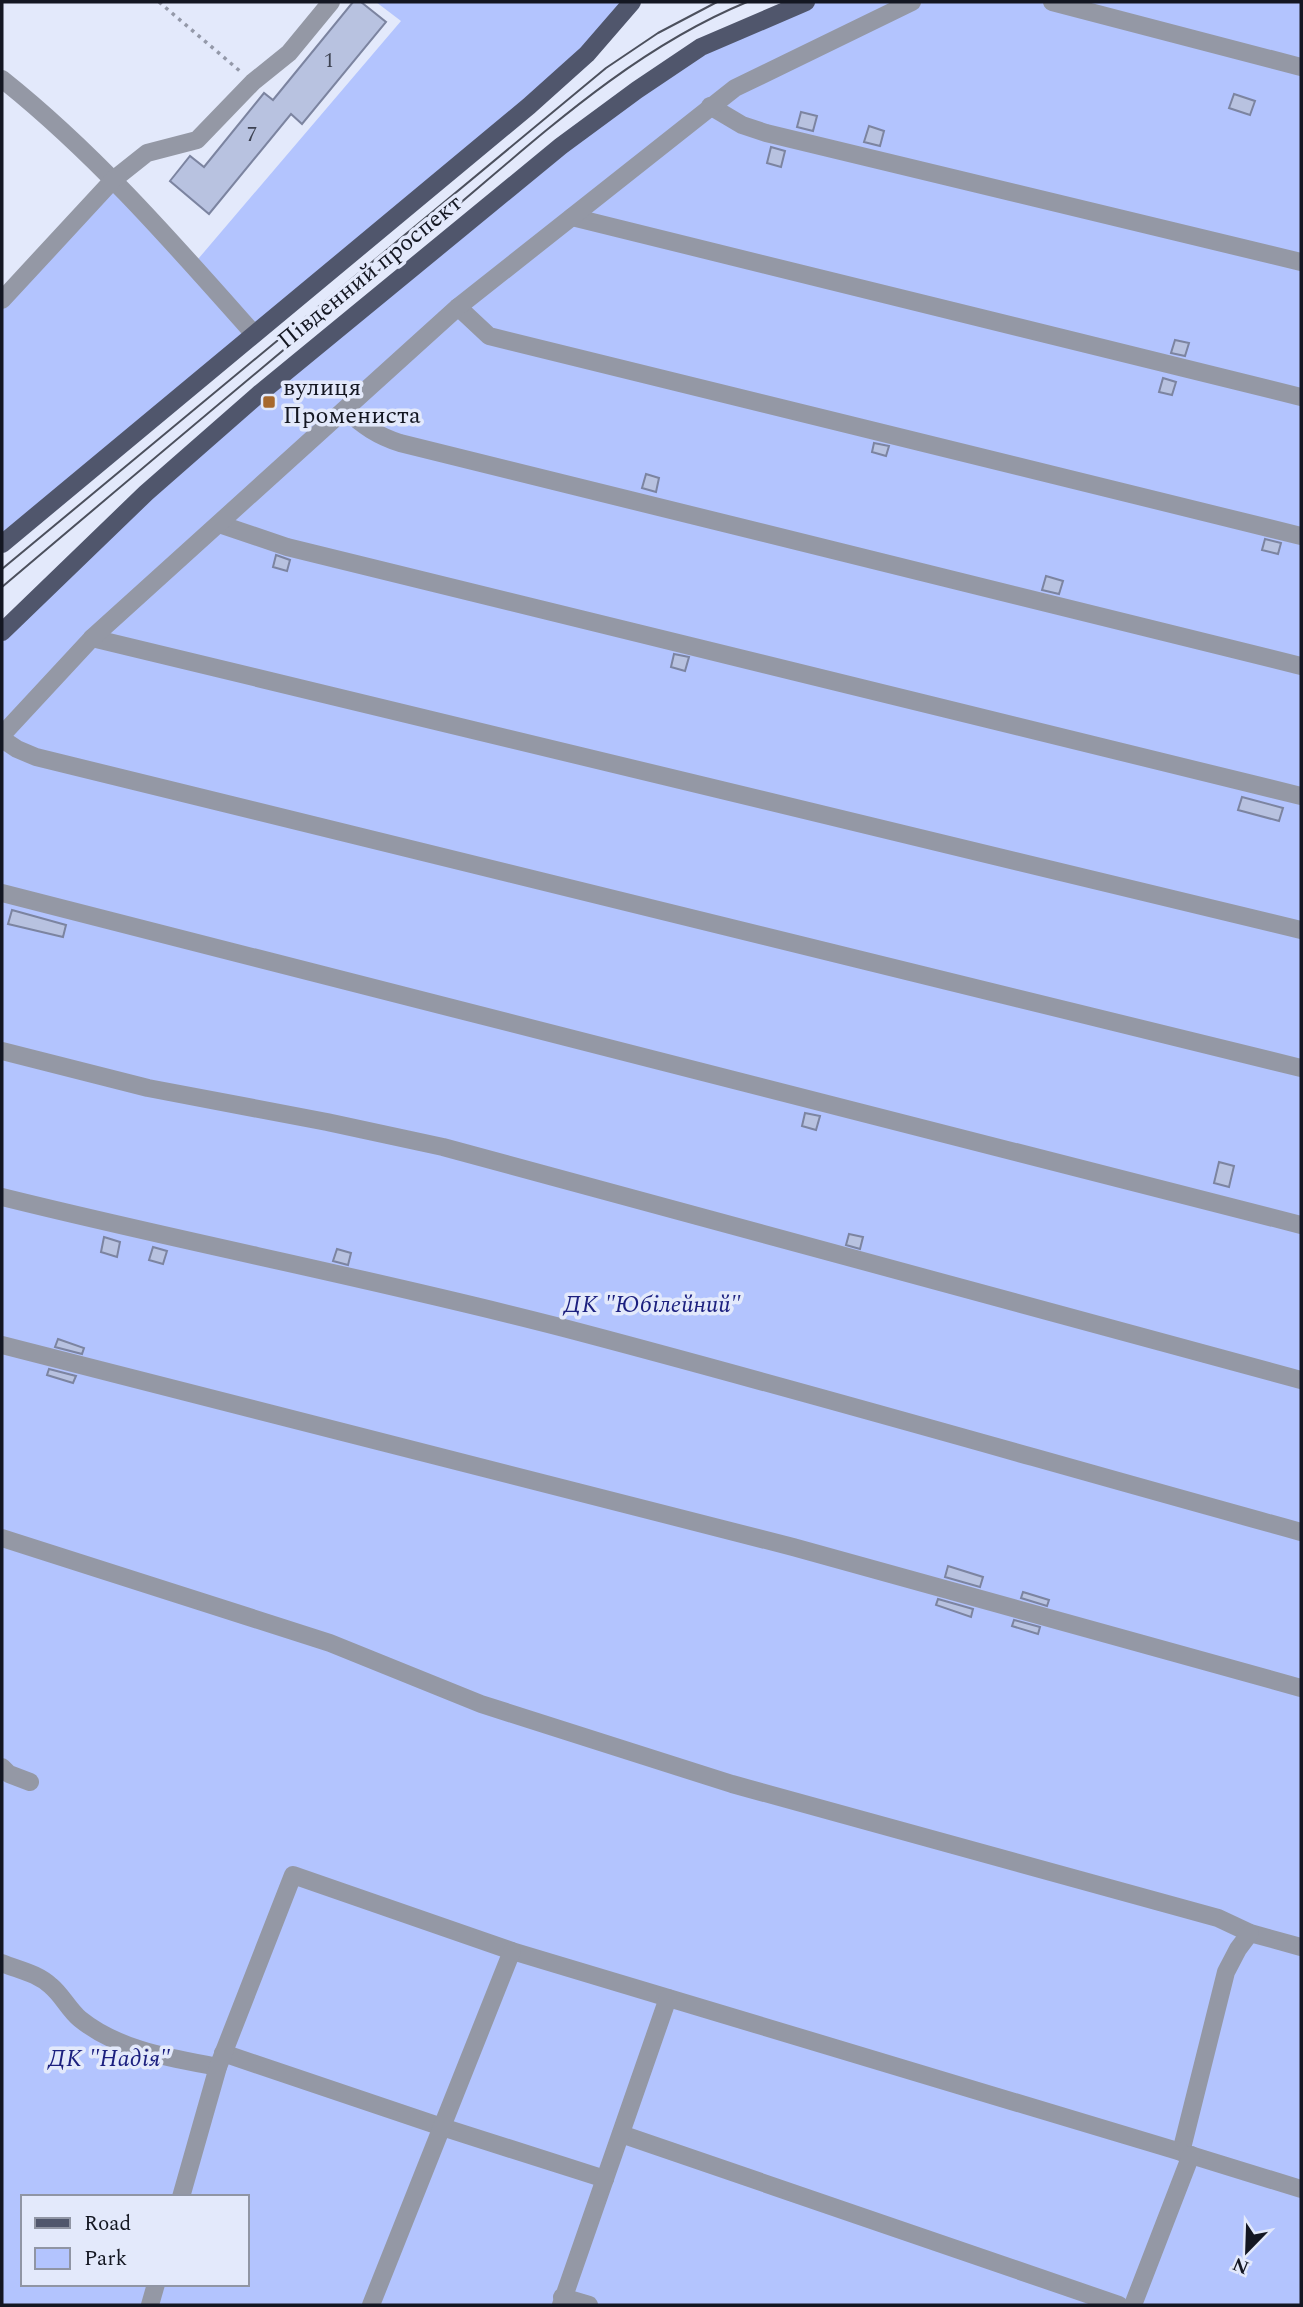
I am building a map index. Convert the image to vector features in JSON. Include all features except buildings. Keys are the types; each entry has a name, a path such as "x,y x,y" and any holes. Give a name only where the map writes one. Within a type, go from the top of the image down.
{"main road":[{"name":"Південний проспект","path":"2,632 146,493 239,412 561,146 701,47 806,2"},
{"name":"Південний проспект","path":"2,544 529,106 587,54 630,3"}],"street":[{"path":"2,300 113,180 147,153 197,139 253,82 289,53 331,2"},
{"path":"912,2 735,88 458,307 92,638 2,737 17,749 36,757 1301,1068"},
{"path":"1052,2 1301,67"},
{"path":"2,79 38,108 113,180 253,333"},
{"path":"710,106 742,125 766,133 1301,262"},
{"path":"572,217 1301,397"},
{"path":"458,307 489,336 498,339 1301,536"},
{"path":"346,410 363,426 381,437 400,443 1301,666"},
{"path":"219,524 287,547 1301,796"},
{"path":"92,638 1301,930"},
{"path":"2,893 1301,1225"},
{"path":"2,1051 148,1088 443,1147 1301,1380"},
{"path":"2,1197 359,1277 561,1327 1301,1532"},
{"path":"2,1345 793,1547 1301,1688"},
{"path":"2,1538 330,1643 481,1704 718,1780 1218,1918 1250,1933 1301,1947"},
{"path":"2,1767 9,1774 30,1782"},
{"path":"182,2195 221,2060 293,1875 512,1951 1301,2189"},
{"path":"1133,2305 1186,2154 1226,1972 1250,1933"},
{"path":"371,2305 512,1951"},
{"path":"2,1963 30,1972 51,1986 79,2018 105,2035 135,2048 221,2060 605,2179"},
{"path":"589,2305 561,2301 668,1998"},
{"path":"621,2134 1119,2305"},
{"path":"150,2305 155,2286"}],"path":[{"path":"159,2 253,82"}],"green space":[{"path":"376,2 630,2 587,54 2,544 2,300 113,180 193,265 401,21"},
{"name":"ДК \"Юбілейний\"","path":"806,2 1301,2 1301,2305 2,2305 2,632 146,493 637,90"}],"tram line":[{"path":"2,569 606,68 658,33 717,2"},
{"path":"2,587 582,102 661,47 747,2"}],"place":[{"name":"вулиця Промениста","path":"269,402"}],"park label":[{"name":"ДК \"Надія\"","path":"109,2059"}]}
